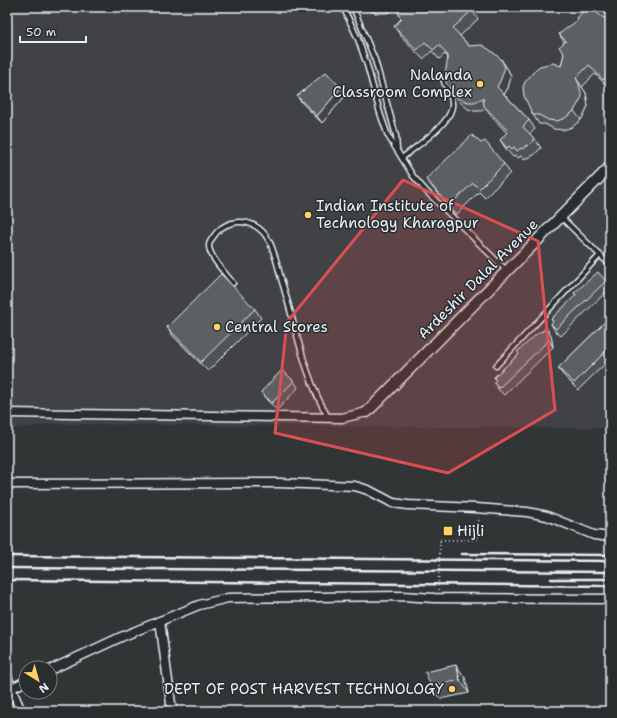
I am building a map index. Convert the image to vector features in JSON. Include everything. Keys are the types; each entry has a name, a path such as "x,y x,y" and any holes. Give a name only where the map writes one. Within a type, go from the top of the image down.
{"street":[{"name":"Ardeshir Dalal Avenue","path":"367,412 610,167"},
{"path":"7,413 342,418 367,412"},
{"path":"7,483 278,483 354,486 368,490 393,503 408,506 506,509 547,516 594,535 610,537"},
{"path":"58,666 121,637 199,605 228,598 402,596 434,598 610,599"},
{"path":"160,621 172,711"},
{"path":"7,675 9,689 21,711"}],"lane":[{"path":"343,7 358,39 388,136 413,176 426,192 507,271"},
{"path":"353,7 375,60 396,136 397,150"},
{"path":"402,158 442,126 449,116 453,103 444,82"},
{"path":"561,217 610,265"},
{"path":"233,283 213,258 209,251 209,244 219,229 230,223 242,221 251,223 262,231 268,239 282,280 311,382 328,417"},
{"path":"496,366 600,255"}],"path":[{"path":"438,594 440,540 477,540 479,508"}],"highlighted area":[{"path":"403,180 538,241 555,410 448,473 275,433 287,322"}],"shaded area":[{"name":"Indian Institute of Technology Kharagpur","path":"7,7 610,7 610,428 49,424 7,430"}],"building":[{"path":"398,7 468,7 472,10 453,28 469,46 482,45 501,59 505,67 497,87 529,120 523,127 535,139 527,147 526,145 523,149 521,148 517,151 514,147 512,149 509,146 507,148 500,140 508,131 484,106 483,98 475,102 468,102 462,100 454,93 446,83 445,75 448,56 439,45 433,50 425,42 417,50 394,26 402,19 399,16"},
{"path":"587,7 604,18 610,13 610,73 603,80 589,65 576,78 582,97 574,111 565,118 557,121 548,120 539,115 533,115 524,96 523,87 525,82 540,66 553,63 561,66 564,54 559,47 566,41 559,34 578,20 577,18"},
{"path":"326,72 341,88 317,116 297,96"},
{"path":"472,135 481,143 485,141 504,164 479,189 473,183 449,206 426,179"},
{"path":"598,272 606,281 556,329 551,324 553,321 551,319 576,295 574,293"},
{"name":"Central Stores","path":"221,274 255,309 201,362 167,327"},
{"path":"610,317 610,347 574,383 558,368"},
{"path":"546,328 549,340 499,388 494,382 496,380 494,377 519,354 517,352 538,333 541,331 542,332"},
{"path":"282,370 294,381 272,403 261,392"},
{"path":"456,665 460,680 431,686 425,672"}],"railway":[{"path":"462,554 610,555"},
{"path":"7,556 610,561"},
{"path":"7,568 610,572"},
{"path":"551,579 610,579"},
{"path":"7,580 610,586"}],"place":[{"name":"Nalanda Classroom Complex","path":"480,84"},
{"name":"Indian Institute of Technology Kharagpur","path":"308,215"},
{"name":"Central Stores","path":"217,327"},
{"name":"Hijli","path":"448,531"},
{"name":"DEPT OF POST HARVEST TECHNOLOGY","path":"452,689"}]}
